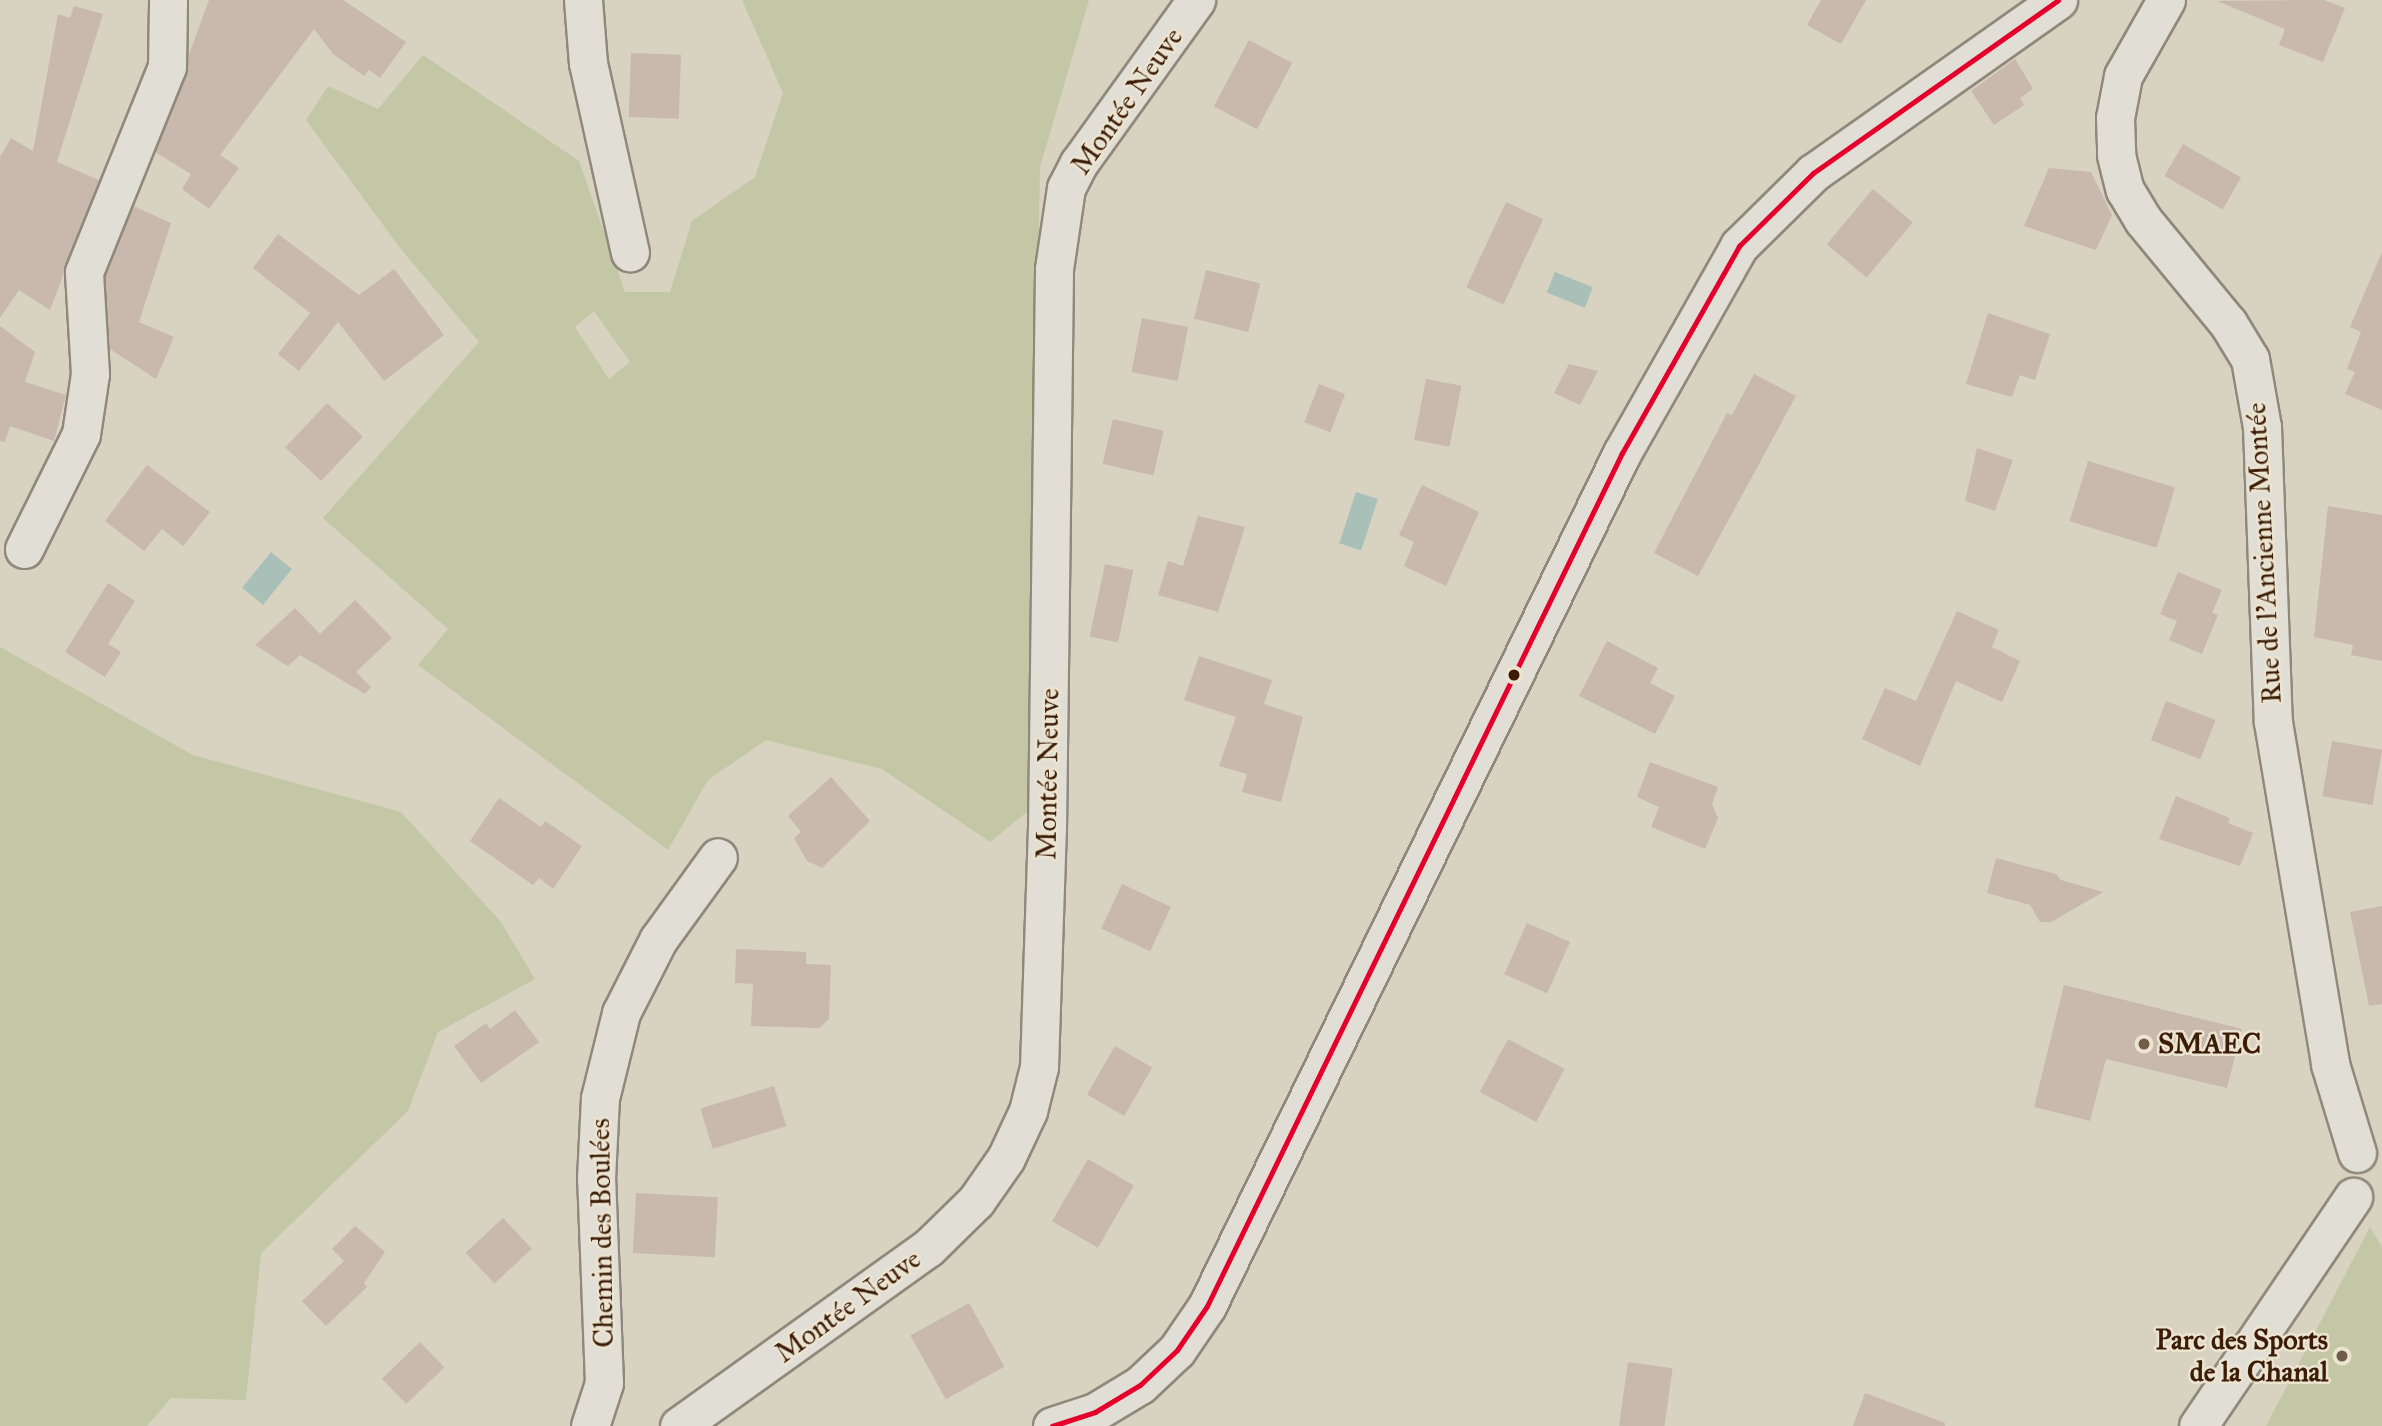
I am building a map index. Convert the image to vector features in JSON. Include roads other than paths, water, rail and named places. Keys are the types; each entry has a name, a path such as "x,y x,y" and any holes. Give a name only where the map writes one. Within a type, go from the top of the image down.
{"street":[{"path":"24,549 81,434 90,374 84,272 167,67 168,0"},
{"path":"583,0 588,63 630,252"},
{"name":"Montée Neuve","path":"679,1426 928,1248 976,1201 1006,1158 1028,1111 1038,1067 1041,1001 1054,478 1054,269 1064,201 1079,163 1196,0"},
{"path":"1052,1426 1095,1412 1140,1385 1177,1350 1207,1306 1622,453 1685,334 1739,246 1813,173 2059,0"},
{"name":"Rue de l'Ancienne Montée","path":"2166,0 2123,76 2115,118 2116,155 2125,190 2143,220 2228,323 2250,359 2262,427 2273,722 2339,1106 2375,1155"},
{"name":"Chemin des Boulées","path":"590,1426 604,1383 596,1179 600,1098 621,1013 658,940 718,858"},
{"path":"2197,1426 2367,1196 2343,1186 2342,1170 2375,1155"}],"water":[{"path":"1555,272 1593,287 1585,308 1547,292"},
{"path":"1356,492 1378,499 1361,550 1339,543"},
{"path":"271,552 292,569 263,605 242,588"}],"place":[{"name":"SMAEC","path":"2144,1044"},
{"name":"Parc des Sports de la Chanal","path":"2342,1356"}]}
